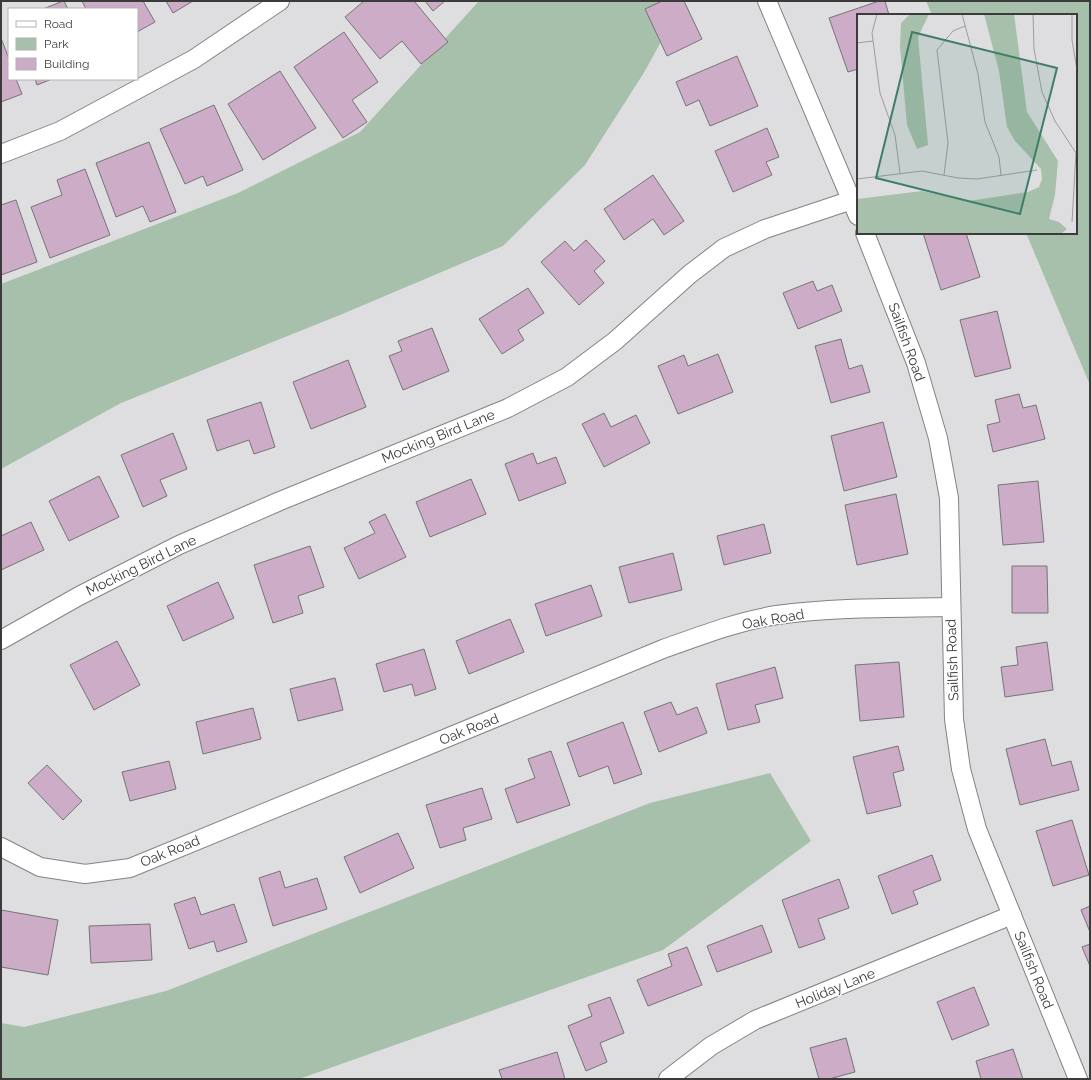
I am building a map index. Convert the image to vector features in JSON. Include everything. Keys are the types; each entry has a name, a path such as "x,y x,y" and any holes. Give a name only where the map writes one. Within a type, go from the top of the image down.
{"street":[{"path":"1,154 60,130 194,59 280,1"},
{"path":"767,1 855,208"},
{"name":"Mocking Bird Lane","path":"1,640 80,596 179,545 280,501 508,408 567,376 615,341 690,274 724,248 765,229 855,208"},
{"name":"Sailfish Road","path":"865,234 916,363 938,438 949,498 950,607 954,719 960,769 977,829 1078,1079"},
{"name":"Oak Road","path":"1,847 40,867 84,874 130,868 663,649 714,631 776,615 846,609 950,607"},
{"name":"Holiday Lane","path":"668,1079 711,1046 755,1020 1012,915"}],"green space":[{"path":"479,1 683,1 645,71 585,165 503,246 340,315 121,403 1,469 1,284 238,193 360,132"},
{"path":"926,1 1090,1 1090,385 1026,234 1077,234 1077,14 932,14"},
{"path":"770,773 811,841 663,950 299,1079 1,1079 1,1023 24,1027 166,991 650,803"}],"building":[{"path":"64,1 68,8 46,8"},
{"path":"82,1 143,1 155,22 138,31 138,8 86,8"},
{"path":"166,1 193,1 173,13"},
{"path":"364,1 414,1 448,42 421,64 402,41 380,59 345,17"},
{"path":"425,1 445,1 433,11"},
{"path":"662,1 684,1 702,39 667,56 645,9"},
{"path":"879,1 885,1 889,14 857,14 857,69 848,72 829,18"},
{"path":"344,32 378,82 352,100 367,122 343,138 294,67"},
{"path":"1,38 8,56 8,80 16,80 22,94 1,102"},
{"path":"737,56 758,106 710,126 699,100 686,106 676,82"},
{"path":"280,71 316,128 263,160 228,104"},
{"path":"35,80 50,80 37,85"},
{"path":"214,105 243,170 207,186 203,176 185,184 160,129"},
{"path":"767,128 779,157 766,162 772,175 733,192 715,151"},
{"path":"149,142 176,212 150,222 143,206 116,217 96,163"},
{"path":"85,169 110,235 50,258 31,207 62,195 57,180"},
{"path":"653,175 684,221 664,235 653,219 624,240 604,209"},
{"path":"16,200 37,262 1,275 1,205"},
{"path":"923,234 966,234 980,277 941,290"},
{"path":"586,240 605,261 594,271 604,283 579,305 541,262 565,241 574,251"},
{"path":"813,281 817,291 832,285 842,311 798,329 783,293"},
{"path":"528,288 544,313 518,330 524,340 502,354 479,319"},
{"path":"997,311 1011,368 975,377 960,320"},
{"path":"432,328 449,371 403,390 389,356 402,351 398,341"},
{"path":"841,339 849,369 862,365 870,392 831,403 815,346"},
{"path":"718,354 733,392 678,414 658,366 684,355 688,366"},
{"path":"348,360 366,407 311,429 293,382"},
{"path":"1019,394 1023,408 1036,405 1045,439 993,452 987,425 1000,422 995,400"},
{"path":"261,402 275,447 254,454 249,440 217,451 207,420"},
{"path":"604,413 611,427 636,415 650,443 604,467 582,424"},
{"path":"883,422 897,477 844,491 831,436"},
{"path":"173,433 187,469 160,480 167,496 143,507 121,455"},
{"path":"533,453 537,464 556,457 566,483 519,501 505,464"},
{"path":"99,476 119,517 69,541 49,501"},
{"path":"471,479 486,514 430,537 416,502"},
{"path":"1038,481 1044,542 1003,545 998,485"},
{"path":"896,494 908,554 857,565 845,505"},
{"path":"385,514 406,557 359,579 344,548 375,533 369,522"},
{"path":"31,522 44,550 1,570 1,536"},
{"path":"764,524 771,553 724,565 717,536"},
{"path":"310,546 324,587 298,596 303,613 273,623 254,565"},
{"path":"673,553 682,590 629,603 619,567"},
{"path":"1012,566 1047,566 1048,613 1012,613"},
{"path":"218,582 234,618 183,641 167,606"},
{"path":"591,585 602,616 546,636 535,604"},
{"path":"510,619 524,652 469,674 456,641"},
{"path":"117,641 140,685 94,710 70,665"},
{"path":"1047,642 1053,690 1005,697 1001,667 1018,665 1016,647"},
{"path":"424,649 436,689 415,696 412,684 384,692 376,664"},
{"path":"899,662 904,717 860,721 855,665"},
{"path":"775,667 783,698 755,705 760,722 728,730 716,684"},
{"path":"335,678 343,710 298,721 290,689"},
{"path":"671,702 677,715 697,707 707,733 659,752 644,712"},
{"path":"253,708 261,739 203,754 196,722"},
{"path":"623,722 642,774 614,784 608,766 579,777 567,743"},
{"path":"1045,739 1052,766 1071,761 1079,790 1020,805 1006,749"},
{"path":"898,746 904,770 893,773 901,806 867,814 853,757"},
{"path":"551,751 570,805 517,823 505,789 535,778 528,759"},
{"path":"169,761 176,789 130,801 122,772"},
{"path":"47,765 82,801 63,820 28,783"},
{"path":"482,788 492,819 463,828 466,840 440,848 426,805"},
{"path":"1072,820 1089,875 1053,886 1036,831"},
{"path":"398,833 414,868 360,893 344,857"},
{"path":"932,855 941,880 913,891 918,904 892,914 878,876"},
{"path":"280,871 285,888 317,878 327,909 273,926 259,878"},
{"path":"839,879 849,908 818,919 825,939 799,948 782,900"},
{"path":"195,897 201,915 234,904 247,942 217,952 214,941 189,949 174,904"},
{"path":"1090,906 1090,932 1081,910"},
{"path":"1,910 58,920 48,975 1,967"},
{"path":"150,924 152,960 91,963 89,926"},
{"path":"762,925 772,952 717,972 707,946"},
{"path":"1090,944 1090,966 1082,947"},
{"path":"687,947 702,985 648,1006 637,980 672,966 668,954"},
{"path":"974,987 989,1025 952,1040 937,1002"},
{"path":"610,997 624,1033 600,1043 607,1062 586,1071 568,1026 592,1016 588,1005"},
{"path":"846,1038 855,1072 829,1079 819,1079 810,1048"},
{"path":"1013,1049 1023,1079 981,1079 976,1061"},
{"path":"557,1052 565,1079 502,1079 499,1070"}]}
